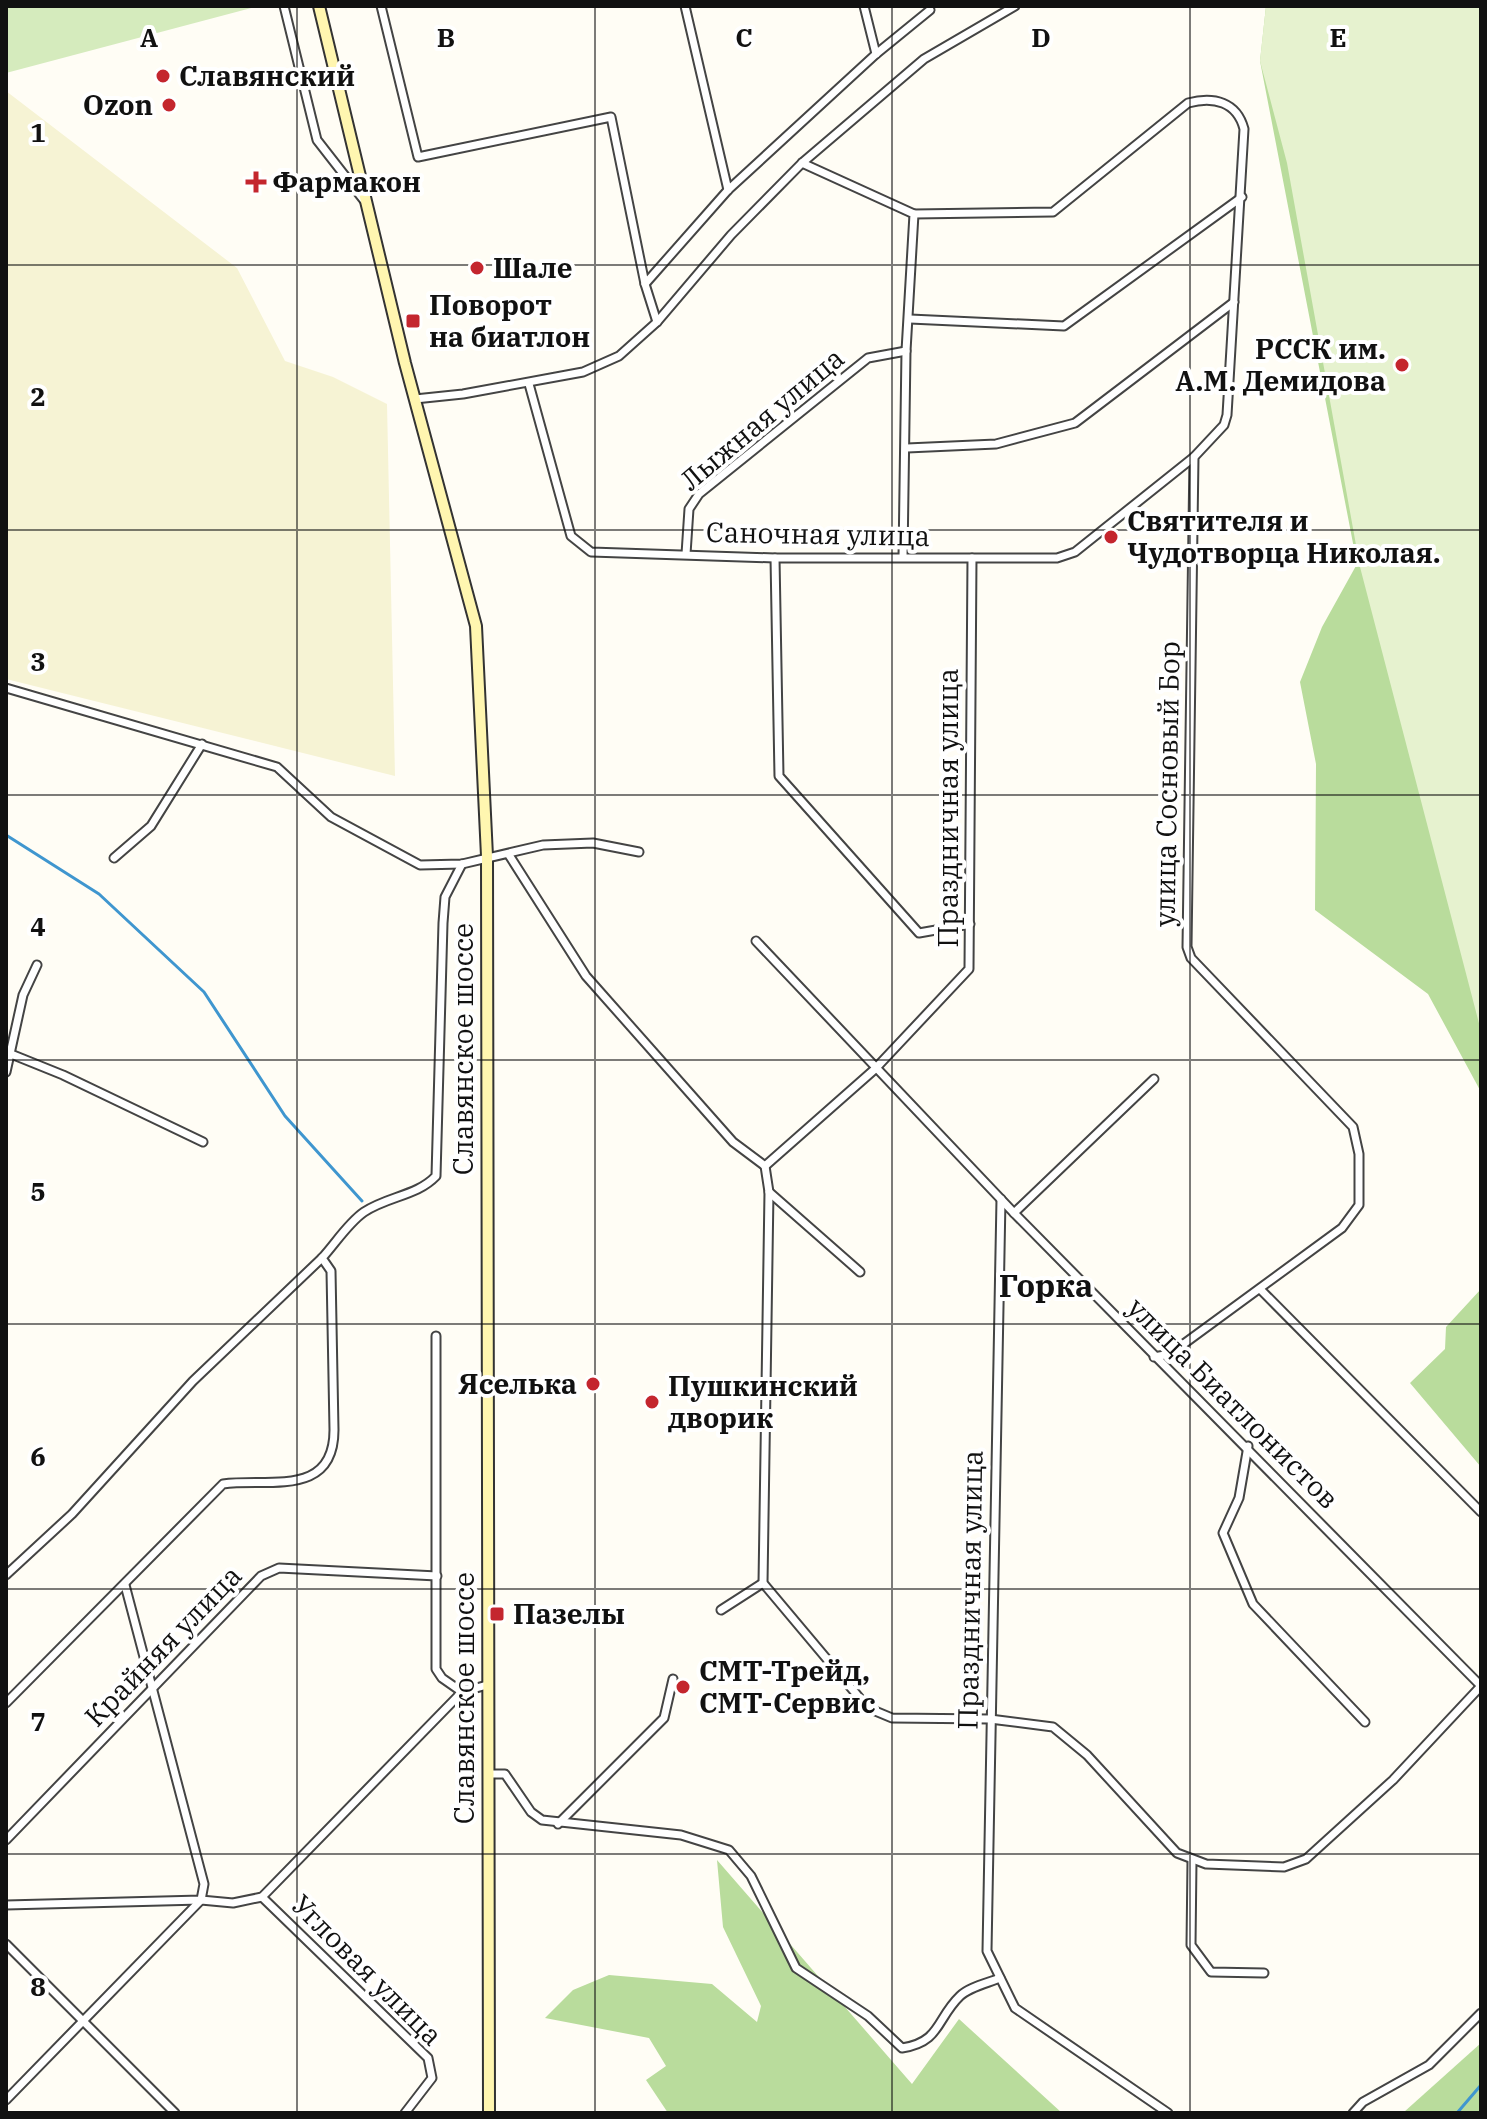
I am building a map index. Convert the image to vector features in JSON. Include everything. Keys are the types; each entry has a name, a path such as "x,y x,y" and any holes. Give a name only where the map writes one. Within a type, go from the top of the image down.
{"main road":[{"name":"Славянское шоссе","path":"319,6 415,399 476,626 487,856 489,2113"}],"street":[{"path":"284,6 317,140 365,201"},
{"path":"381,6 418,157 611,117 645,284 657,322"},
{"path":"685,6 728,190"},
{"path":"864,6 876,54"},
{"path":"415,399 529,384 583,372 619,356 657,322 731,235 802,163 924,59 1011,7"},
{"path":"645,284 728,190 876,54 930,10"},
{"path":"802,163 914,214 1053,212 1188,103 1204,99 1228,106 1240,115 1244,129 1227,415 1224,425 1194,457"},
{"path":"910,319 1064,326 1242,197"},
{"path":"903,557 907,448 906,351 914,214"},
{"path":"907,448 996,444 1075,423 1234,302"},
{"name":"Лыжная улица","path":"686,554 689,509 699,494 868,358 906,351"},
{"name":"Саночная улица","path":"529,384 571,536 579,546 591,552 775,558 1057,558 1075,552 1194,457"},
{"name":"улица Сосновый Бор","path":"1154,1357 1170,1354 1342,1228 1356,1213 1359,1154 1353,1127 1191,958 1187,947 1194,457"},
{"path":"775,558 779,776 919,933 970,924"},
{"name":"Праздничная улица","path":"765,1166 875,1069 969,969 972,558"},
{"path":"6,688 277,767 331,817 420,865 462,864 543,845 593,843 639,852"},
{"path":"114,858 151,826 202,744"},
{"path":"509,855 586,976 733,1142 765,1166 769,1192 763,1583 868,1708 892,1718 990,1719 1053,1727 1087,1755 1177,1853 1192,1861 1296,1866 1393,1780 1481,1686"},
{"path":"6,1575 72,1514 193,1381 322,1258 362,1214 384,1201 425,1189 436,1176 445,897 462,864"},
{"name":"улица Биатлонистов","path":"756,941 875,1069 1154,1357 1248,1446 1481,1686"},
{"path":"6,1072 7,1052 23,995 37,965"},
{"path":"7,1052 203,1142"},
{"path":"1014,1213 1154,1079"},
{"path":"769,1192 860,1272"},
{"name":"Праздничная улица","path":"1001,1199 987,1951 1015,2008 1168,2113"},
{"path":"6,1703 223,1484 305,1481 324,1464 334,1444 331,1271 322,1258"},
{"path":"1260,1289 1481,1512"},
{"path":"436,1336 436,1669 442,1678 462,1692"},
{"path":"1248,1446 1239,1498 1223,1533 1247,1596 1365,1722"},
{"name":"Крайняя улица","path":"6,1840 250,1585 270,1572 279,1568 437,1576"},
{"path":"721,1610 763,1583"},
{"path":"6,2100 85,2023 201,1900 204,1884 150,1691 125,1585"},
{"path":"558,1824 664,1718 673,1679"},
{"path":"6,1905 201,1900 233,1903 262,1897 462,1692 487,1685"},
{"path":"488,1774 505,1774 531,1812 558,1824 681,1835 729,1850 751,1876 796,1968 868,2016 902,2048 918,2046 932,2037 961,1994 1000,1978"},
{"path":"1192,1861 1191,1945 1211,1972 1264,1973"},
{"name":"Угловая улица","path":"262,1897 430,2062 432,2078 405,2113"},
{"path":"6,1944 175,2113"},
{"path":"1353,2113 1363,2102 1429,2065 1481,2013"}],"shaded area":[{"path":"6,91 237,268 285,361 333,377 387,404 395,776 6,679"}],"green space":[{"path":"6,6 259,6 6,73"},
{"name":"РССК им. А.М. Демидова","path":"1266,6 1481,24 1481,1092 1428,994 1315,910 1316,764 1300,682 1322,627 1357,564 1260,61"},
{"name":"РССК им. А.М. Демидова","path":"1266,6 1481,6 1481,1031 1360,567 1287,163 1260,61"},
{"path":"1481,1289 1481,1467 1410,1383 1445,1349 1446,1327"},
{"path":"717,1860 912,2084 959,2019 1062,2113 668,2113 646,2080 666,2066 649,2038 545,2018 573,1990 609,1975 712,1984 757,2022 761,2006 723,1927"},
{"path":"1481,2043 1481,2113 1403,2113 1404,2112"}],"waterway":[{"path":"6,835 99,894 204,992 285,1116 362,1201"},
{"path":"1457,2113 1481,2085"}],"place":[{"name":"Славянский","path":"163,76"},
{"name":"Ozon","path":"169,105"},
{"name":"Фармакон","path":"256,182"},
{"name":"Шале","path":"477,268"},
{"name":"Поворот на биатлон","path":"413,321"},
{"name":"РССК им. А.М. Демидова","path":"1402,365"},
{"name":"Святителя и Чудотворца Николая.","path":"1111,537"},
{"name":"Яселька","path":"593,1384"},
{"name":"Пушкинский дворик","path":"652,1402"},
{"name":"Пазелы","path":"497,1614"},
{"name":"СМТ-Трейд, СМТ-Сервис","path":"683,1687"}],"district":[{"name":"Горка","path":"1046,1286"}]}
